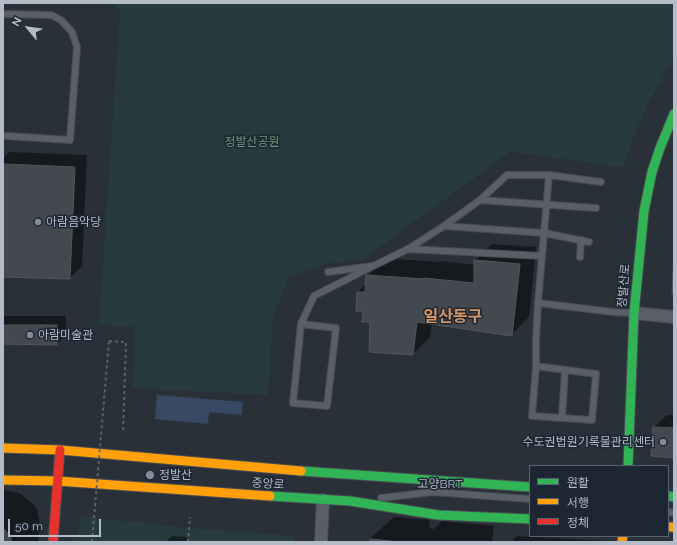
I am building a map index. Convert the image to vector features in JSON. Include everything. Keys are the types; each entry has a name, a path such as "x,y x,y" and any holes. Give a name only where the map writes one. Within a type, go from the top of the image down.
{"main road":[{"name":"정발산로","path":"628,465 634,313 640,247 652,172 674,114"},
{"name":"중앙로","path":"3,448 60,450 334,473 529,487"},
{"path":"53,542 60,450"},
{"name":"중앙로","path":"3,480 57,481 323,500 350,502 438,514 529,519"}],"street":[{"path":"634,313 674,316"},
{"path":"321,542 323,500"}],"lane":[{"path":"3,14 51,15 61,20 72,32 77,47 70,140 7,136"},
{"path":"301,324 336,328 327,406 293,403 301,324 314,296 408,249 444,226 480,200 507,175 549,175 601,182"},
{"path":"536,366 596,374 592,420 532,416 536,366 538,303 549,175"},
{"path":"480,200 596,208"},
{"path":"444,226 544,233 589,242"},
{"path":"580,257 581,240"},
{"path":"408,249 542,256"},
{"path":"328,272 373,266"},
{"path":"538,303 634,313"},
{"path":"562,418 565,370"},
{"name":"고양BRT","path":"350,502 433,492 529,499"}],"path":[{"path":"92,542 109,341 126,342 123,433"},
{"path":"188,542 190,517"}],"green space":[{"name":"정발산공원","path":"112,3 674,3 674,57 647,106 623,167 510,152 363,259 325,264 288,278 273,317 268,395 133,388 135,327 99,324 120,11"},
{"path":"80,516 190,528 294,536 294,542 78,542"}],"water":[{"path":"157,395 243,402 242,415 209,412 208,424 155,419"}],"building":[{"name":"아람음악당","path":"3,164 75,167 70,279 3,277"},
{"path":"674,252 674,294 672,294"},
{"path":"474,260 520,264 512,336 417,322 413,355 369,352 370,322 362,322 363,312 356,311 357,292 365,292 366,275 424,278 474,283"},
{"name":"아람미술관","path":"3,325 57,325 57,345 3,344"},
{"name":"수도권법원기록물관리센터","path":"653,427 674,428 674,458 651,456"},
{"path":"3,528 10,536 12,542 3,542"},
{"path":"371,539 399,542 367,542"}],"traffic: fast":[{"path":"628,465 634,313 644,211 652,172 674,114"},
{"path":"301,471 529,487"},
{"path":"270,496 350,501 438,515 529,519"},
{"path":"669,496 674,497"}],"traffic: slow":[{"path":"3,448 60,450 301,471"},
{"path":"3,480 57,481 270,496"},
{"path":"669,527 674,527"},
{"path":"622,542 623,537"}],"traffic: jam":[{"path":"53,542 60,450"}],"place":[{"name":"아람음악당","path":"38,222"},
{"name":"아람미술관","path":"30,335"},
{"name":"수도권법원기록물관리센터","path":"663,442"},
{"name":"정발산","path":"150,475"}],"district":[{"name":"일산동구","path":"453,317"}]}
